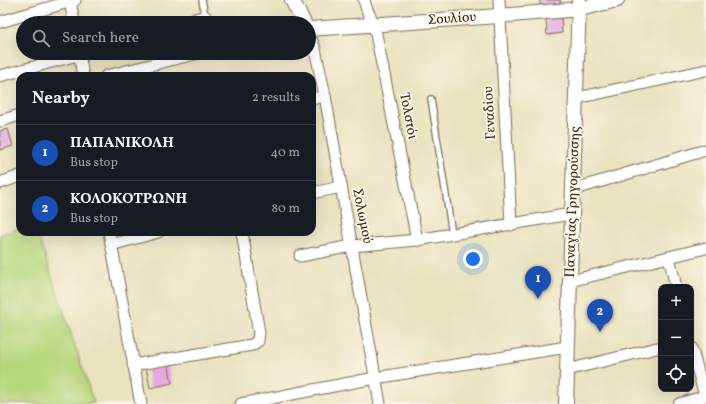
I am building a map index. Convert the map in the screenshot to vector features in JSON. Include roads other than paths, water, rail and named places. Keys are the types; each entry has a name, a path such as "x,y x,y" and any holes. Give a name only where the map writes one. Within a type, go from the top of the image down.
{"street":[{"path":"19,16 71,0 73,16"},
{"path":"292,0 300,16"},
{"name":"Τολστόι","path":"364,0 374,24 418,240"},
{"name":"Γεναδίου","path":"498,0 511,224"},
{"name":"Σουλίου","path":"316,28 499,16 617,0"},
{"name":"Παναγίας Γρηγορούσσης","path":"566,404 579,4"},
{"path":"0,22 16,17"},
{"name":"Σολωμού","path":"316,54 325,96 380,404"},
{"path":"0,76 59,60"},
{"path":"82,60 83,72"},
{"path":"122,72 171,60"},
{"path":"577,98 706,70"},
{"path":"316,98 325,96"},
{"path":"0,121 16,116"},
{"path":"572,190 706,150"},
{"path":"0,183 16,177"},
{"path":"316,192 341,187"},
{"path":"300,256 352,246 418,240 571,214"},
{"path":"110,236 141,404"},
{"path":"111,245 144,236"},
{"path":"133,365 252,345 258,341 259,334 243,236"},
{"path":"570,281 706,248"},
{"path":"669,257 675,284"},
{"path":"241,404 268,401 375,378 568,347"},
{"path":"567,370 658,348"},
{"path":"679,404 705,396 694,356"}],"lane":[{"path":"202,0 205,16"},
{"path":"431,99 452,234"}],"place":[{"name":"ΠΑΠΑΝΙΚΟΛΗ","path":"538,299"},
{"name":"ΚΟΛΟΚΟΤΡΩΝΗ","path":"600,332"}]}
